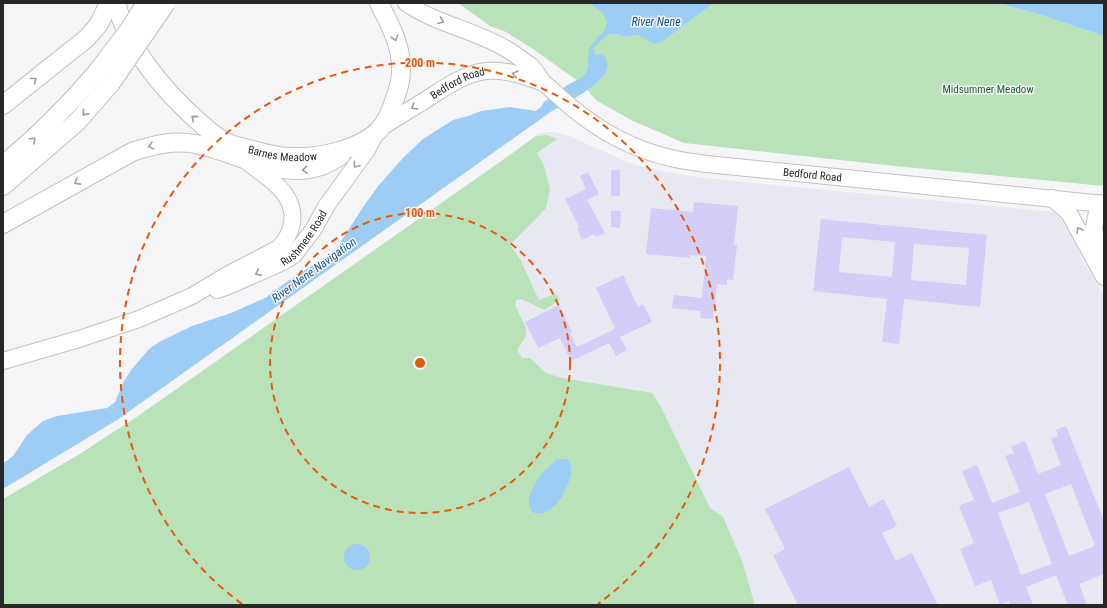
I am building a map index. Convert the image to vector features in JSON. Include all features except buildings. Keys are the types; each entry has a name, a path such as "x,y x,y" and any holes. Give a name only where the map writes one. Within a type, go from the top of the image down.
{"highway":[{"path":"3,104 87,38 99,24 109,3"},
{"name":"Barnes Meadow","path":"116,3 127,34 159,80 181,106 225,142 275,155 294,157 307,157 352,148 378,130 385,121 399,87 402,72 400,53 395,36 379,3"},
{"path":"3,186 77,122 104,78 129,30 146,3"},
{"path":"3,165 30,142 68,105 104,78 166,3"},
{"path":"3,224 132,152 154,144 172,142 194,144 274,168 306,170 321,168 352,148"}],"main road":[{"name":"Bedford Road","path":"406,3 434,19 478,35 508,50 531,67 548,86 572,108 607,133 639,149 670,158 707,164 1102,203"},
{"name":"Bedford Road","path":"378,130 455,81 470,75 486,71 498,71 518,74 548,86"},
{"name":"Rushmere Road","path":"192,296 226,288 283,262 294,255 313,230 327,205 367,150 378,130"},
{"name":"Rushmere Road","path":"3,361 72,341 139,318 192,296 227,275 279,248 288,237 292,221 290,201 280,187 225,142"},
{"path":"1052,198 1069,213 1104,277"},
{"path":"1102,203 1094,227 1104,260"}],"shaded area":[{"path":"554,132 569,136 632,164 661,171 704,178 1054,212 1068,227 1084,262 1104,295 1104,605 3,605 3,546 476,219 538,133"}],"green space":[{"name":"Midsummer Meadow","path":"458,3 627,3 604,34 615,34 624,37 637,35 644,38 663,41 714,3 996,3 1038,14 1104,36 1104,186 895,166 684,143 633,121 597,101 582,84 533,49 506,32 490,26"},
{"path":"547,135 557,139 537,153 544,166 550,189 546,208 510,245 520,259 539,300 555,294 558,296 559,300 545,310 521,299 516,300 515,305 526,328 525,338 517,350 522,358 530,358 546,373 562,378 652,393 660,405 710,508 723,517 742,561 755,605 3,605 3,499 78,455 138,416 536,136"}],"water":[{"path":"588,3 714,3 663,41 655,44 637,35 624,37 609,34 594,47 594,52 596,55 603,54 607,61 608,67 604,75 592,87 552,111 117,420 3,489 3,463 13,456 27,435 43,421 57,416 107,408 115,402 124,381 131,370 149,349 159,342 192,326 231,313 265,298 288,281 335,251 379,185 403,158 423,139 453,120 481,111 510,107 536,111 544,102 569,84 581,78 586,73 588,66 589,47 605,30 607,21 601,11"},
{"path":"996,3 1104,3 1104,36 1038,14"},
{"path":"557,459 569,460 571,472 568,484 561,498 554,507 546,512 538,514 535,513 530,508 529,504 532,490 540,476"},
{"path":"357,544 366,548 370,557 366,566 357,570 348,566 344,557 348,548"}],"water label":[{"name":"River Nene","path":"656,22"},
{"name":"River Nene Navigation","path":"314,270"}]}
